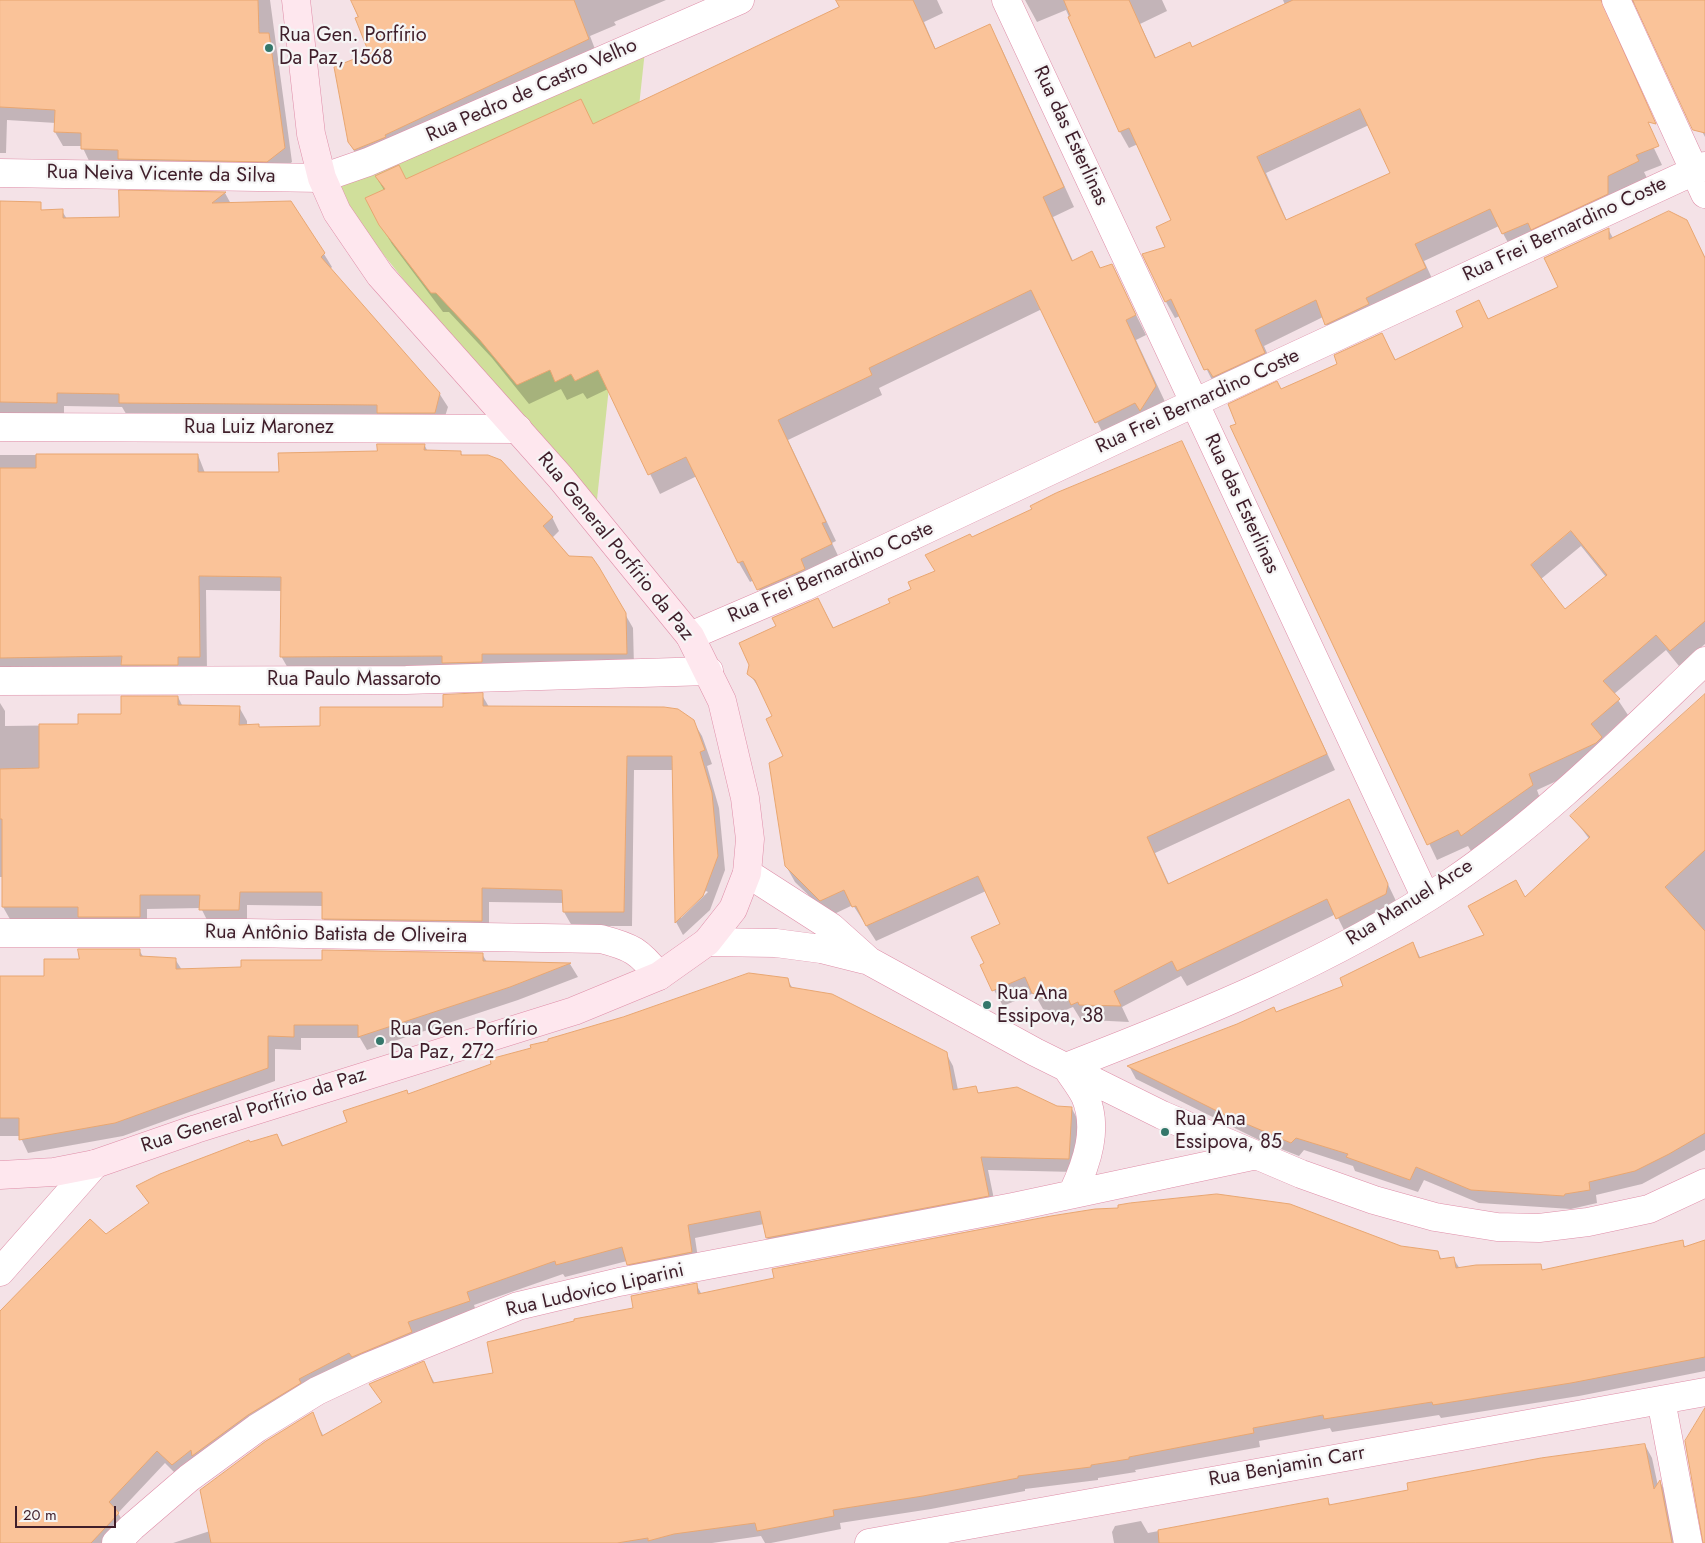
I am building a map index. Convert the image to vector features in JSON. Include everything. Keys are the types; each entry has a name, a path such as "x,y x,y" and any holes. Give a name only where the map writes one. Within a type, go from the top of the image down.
{"street":[{"name":"Rua General Porfírio da Paz","path":"0,1175 54,1172 95,1164 196,1129 574,1011 659,976 707,942 733,909 747,873 750,839 745,798 722,701 709,671 690,636 595,518 380,275 337,212 322,178 311,134 296,0"},
{"name":"Rua Pedro de Castro Velho","path":"322,178 368,162 740,0"},
{"name":"Rua das Esterlinas","path":"1006,0 1426,898"},
{"path":"1616,0 1701,177"},
{"name":"Rua Neiva Vicente da Silva","path":"0,173 322,178"},
{"name":"Rua Frei Bernardino Coste","path":"690,636 804,587 1194,403 1701,177"},
{"name":"Rua Luiz Maronez","path":"0,427 518,429"},
{"name":"Rua Manuel Arce","path":"1066,1067 1300,969 1426,898 1508,840 1614,747 1705,661"},
{"name":"Rua Paulo Massaroto","path":"0,681 406,680 709,671"},
{"path":"747,873 831,927 869,961 1034,1052 1162,1115 1301,1174 1374,1200 1436,1217 1497,1227 1539,1228 1619,1217 1649,1209 1705,1183"},
{"name":"Rua Antônio Batista de Oliveira","path":"0,933 246,933 601,939 624,945 643,955 659,976"},
{"path":"707,942 776,943 821,949 869,961"},
{"path":"1066,1067 1085,1096 1091,1118 1090,1147 1082,1173 1073,1192"},
{"name":"Rua Ludovico Liparini","path":"116,1543 189,1478 257,1428 317,1391 377,1363 518,1306 619,1282 1013,1207 1073,1192 1257,1155"},
{"path":"0,1272 95,1164"},
{"name":"Rua Benjamin Carr","path":"869,1543 1705,1392"},
{"path":"1661,1400 1688,1543"}],"green space":[{"path":"646,41 595,518 322,178"}],"building":[{"path":"0,0 258,0 259,33 269,33 285,148 267,162 118,159 118,150 81,149 81,133 54,132 55,110 0,107"},
{"path":"351,0 574,0 589,39 385,135 386,137 354,150 348,142 334,67 369,53 355,18 358,17"},
{"path":"836,0 913,0 935,49 990,24 1064,187 1043,197 1072,261 1092,251 1100,268 1112,264 1136,315 1126,320 1156,386 1140,411 1135,403 1095,423 1031,290 869,368 872,375 778,420 826,522 822,523 832,544 801,559 805,569 757,590 743,561 738,563 686,457 648,475 598,370 575,381 571,374 555,382 550,370 517,385 479,339 436,293 431,293 379,225 365,198 385,189 375,176 399,165 406,179 581,99 593,124 839,7"},
{"path":"1064,0 1129,0 1155,58 1190,42 1192,47 1293,0 1601,0 1656,124 1648,122 1659,146 1636,155 1639,161 1608,176 1608,194 1531,230 1528,223 1502,234 1490,209 1415,244 1426,268 1366,298 1369,304 1325,325 1316,300 1255,330 1265,353 1213,377 1208,369 1204,370 1171,299 1165,302 1142,254 1165,247 1156,227 1171,220 1129,128 1119,132 1068,17 1070,16","holes":["1360,109 1390,173 1286,220 1257,157"]},
{"path":"1633,0 1705,0 1705,133 1693,130"},
{"path":"119,190 226,192 212,203 291,201 325,253 321,257 440,393 435,413 377,413 377,405 119,403 119,394 57,393 57,403 0,402 0,201 41,202 41,210 63,209 63,218 119,217"},
{"path":"1669,211 1687,220 1705,258 1705,621 1670,651 1656,635 1603,681 1620,699 1591,724 1602,737 1596,743 1529,774 1533,785 1461,836 1458,830 1427,845 1230,426 1236,424 1228,404 1277,381 1281,389 1337,364 1334,355 1382,333 1395,360 1463,327 1456,311 1479,300 1488,319 1558,287 1544,258 1609,228 1609,239","holes":["1571,531 1607,575 1565,609 1531,565"]},
{"path":"1182,441 1327,754 1147,837 1168,884 1349,799 1388,884 1386,894 1336,919 1327,899 1177,971 1172,961 1114,991 1121,1006 1079,1005 1078,1002 1071,1005 1065,991 1046,999 1032,993 1025,977 992,991 980,965 984,963 971,937 1000,924 978,876 866,926 856,906 852,907 844,890 820,901 785,866 769,763 783,756 766,719 772,716 755,680 747,674 749,665 739,643 776,626 772,618 818,598 833,628 890,603 888,599 911,589 908,582 935,571 925,555 970,534 972,537 1032,509 1030,506 1056,493"},
{"path":"377,444 425,444 424,450 461,451 461,455 488,455 501,460 553,517 543,526 569,556 592,557 599,567 626,613 627,654 482,654 482,662 442,663 442,656 280,657 281,577 199,576 200,657 178,657 178,665 121,665 122,656 0,658 0,468 36,468 36,454 198,454 198,472 279,472 278,453 377,451"},
{"path":"483,693 483,706 664,707 678,709 694,720 705,750 700,752 712,793 718,856 703,896 675,923 672,756 627,756 624,912 563,912 562,890 482,888 482,921 322,919 322,892 240,892 239,910 199,910 200,895 140,895 140,917 78,917 78,907 2,907 0,769 39,768 39,724 78,724 78,714 121,714 121,696 178,696 178,705 240,706 239,725 259,724 259,727 320,726 320,707 443,707 443,695"},
{"path":"1705,694 1705,850 1665,887 1705,931 1705,1133 1635,1171 1589,1182 1590,1190 1565,1194 1564,1196 1471,1190 1416,1167 1410,1180 1346,1157 1348,1154 1296,1138 1291,1143 1221,1113 1127,1066 1237,1024 1274,1007 1276,1012 1343,986 1340,978 1413,942 1419,958 1484,935 1468,906 1516,880 1525,897 1590,837 1570,816"},
{"path":"78,949 140,949 140,956 176,958 176,969 241,967 241,960 322,960 322,950 483,953 483,961 571,963 510,987 358,1037 358,1025 294,1025 294,1037 268,1036 268,1068 115,1123 19,1140 19,1118 0,1118 0,976 44,976 44,959 79,959"},
{"path":"749,973 788,978 790,987 832,994 947,1052 953,1090 976,1086 978,1093 1017,1087 1057,1106 1072,1107 1069,1159 981,1157 989,1196 766,1238 760,1211 688,1225 692,1252 627,1265 622,1247 556,1265 555,1261 467,1292 470,1301 408,1322 412,1332 352,1357 349,1353 299,1379 301,1383 248,1415 192,1456 191,1450 172,1465 157,1451 109,1502 119,1513 91,1543 0,1543 0,1311 90,1219 106,1234 149,1203 136,1186 160,1174 249,1140 250,1142 277,1134 282,1146 347,1122 343,1111 407,1090 408,1094 491,1064 490,1059 531,1048 530,1045 623,1017"},
{"path":"1217,1194 1290,1204 1401,1246 1438,1251 1440,1259 1454,1257 1456,1268 1476,1265 1541,1264 1542,1270 1683,1240 1684,1247 1705,1240 1705,1357 1571,1383 1433,1405 1432,1402 1324,1419 1323,1415 1253,1428 1254,1433 1129,1457 1129,1459 1091,1465 1091,1467 1018,1476 1018,1478 923,1496 833,1510 834,1516 757,1531 755,1523 674,1534 648,1541 648,1538 617,1543 211,1543 200,1490 266,1441 313,1412 322,1436 382,1402 369,1384 424,1361 433,1383 493,1373 487,1342 574,1321 574,1319 633,1308 631,1296 697,1283 698,1294 774,1278 772,1269 1051,1216 1095,1209 1118,1208 1118,1205 1130,1203"},
{"path":"1705,1408 1705,1543 1703,1543 1685,1441"},
{"path":"1645,1444 1654,1489 1660,1480 1672,1543 1159,1543 1158,1530 1328,1498 1329,1505 1408,1490 1407,1483 1541,1458"}],"place":[{"name":"Rua Gen. Porfírio Da Paz, 1568","path":"269,48"},
{"name":"Rua Ana Essipova, 38","path":"987,1005"},
{"name":"Rua Gen. Porfírio Da Paz, 272","path":"380,1041"},
{"name":"Rua Ana Essipova, 85","path":"1165,1132"}]}
